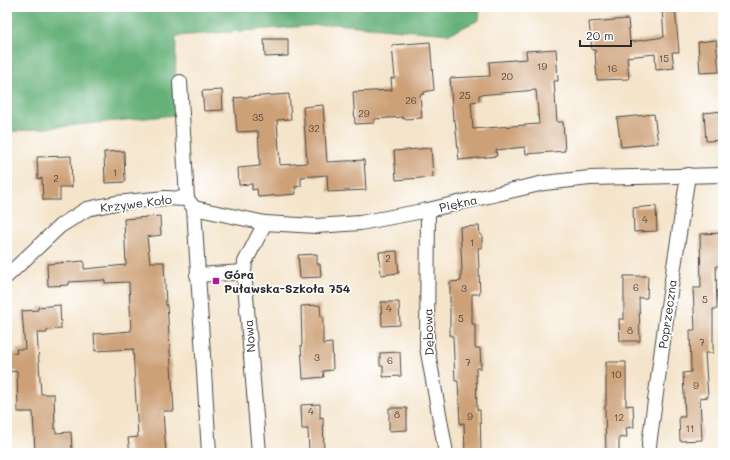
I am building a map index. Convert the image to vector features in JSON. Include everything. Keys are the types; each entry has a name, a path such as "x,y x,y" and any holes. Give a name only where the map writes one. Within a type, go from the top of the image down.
{"street":[{"path":"180,82 197,275 209,453"},
{"name":"Poprzeczna","path":"650,453 649,445 666,319 688,175"},
{"name":"Piękna","path":"190,203 265,223 316,226 360,223 428,210 544,183 590,178 723,175"},
{"name":"Krzywe Koło","path":"7,276 60,226 87,210 116,203 165,198 190,203"},
{"name":"Dębowa","path":"428,210 427,347 446,453"},
{"name":"Nowa","path":"258,453 244,272 246,262 265,223"},
{"path":"197,275 244,272"}],"green space":[{"path":"7,7 480,7 479,20 449,34 334,24 176,36 175,115 7,132"}],"building":[{"path":"675,7 679,52 672,52 674,68 656,70 655,54 627,57 629,79 597,80 595,50 592,50 589,22 628,19 630,42 664,37 662,9"},
{"path":"264,39 288,39 288,56 265,57"},
{"path":"716,40 719,72 700,73 698,42"},
{"path":"430,42 434,90 424,92 424,94 420,95 422,118 403,119 403,117 374,119 374,123 355,124 353,92 392,90 391,78 395,78 392,45"},
{"path":"556,49 558,81 554,81 557,122 563,122 565,151 526,154 525,147 496,150 497,156 459,160 455,120 453,120 450,78 490,76 489,62 527,59 526,51","holes":["536,90 539,124 473,129 471,102 479,101 479,95"]},
{"path":"222,90 223,110 204,111 202,91"},
{"path":"289,94 291,119 277,120 280,165 307,163 303,107 323,105 327,162 364,160 366,190 328,192 327,175 301,177 301,186 295,187 296,194 258,197 257,189 252,190 252,184 239,185 238,168 260,166 258,131 237,132 234,98"},
{"path":"723,111 723,140 706,141 704,113"},
{"path":"654,114 658,143 621,147 617,118"},
{"path":"431,148 433,177 396,180 394,151"},
{"path":"124,151 125,182 105,183 104,152"},
{"path":"71,156 72,187 60,187 60,200 43,200 42,178 38,179 37,157"},
{"path":"656,206 657,231 634,232 633,208"},
{"path":"160,216 161,235 147,237 150,262 164,262 174,411 163,411 166,453 130,453 128,438 138,437 133,349 95,351 94,334 131,331 129,282 105,283 105,280 69,282 69,285 48,286 47,264 84,261 84,269 126,265 124,219"},
{"path":"479,226 480,235 482,235 482,248 478,248 480,294 472,294 472,324 475,324 475,348 480,348 481,368 476,368 477,410 480,410 481,453 465,453 464,423 460,424 458,381 455,381 453,336 450,336 450,282 461,281 460,227"},
{"path":"723,233 723,265 716,266 717,309 713,309 713,353 705,353 708,397 700,398 702,440 680,441 679,417 685,417 683,373 691,372 690,330 695,330 693,288 701,288 700,234"},
{"path":"397,251 399,273 381,275 379,252"},
{"path":"317,254 317,264 320,264 321,277 300,278 298,255"},
{"path":"624,276 648,276 647,298 639,298 640,341 620,341 619,319 624,319"},
{"path":"381,302 399,302 400,325 382,326"},
{"path":"60,305 61,329 47,330 47,333 37,333 41,394 54,394 56,433 71,432 72,451 35,452 33,412 18,412 17,371 7,372 7,354 17,353 16,349 25,349 22,311 38,310 38,307"},
{"path":"320,305 321,317 323,317 323,344 332,343 333,370 323,371 324,377 303,379 301,306"},
{"path":"400,352 401,376 383,377 383,366 380,366 380,353"},
{"path":"606,362 626,362 626,406 633,405 634,427 626,428 627,437 619,438 619,453 606,453"},
{"path":"320,404 320,418 323,417 324,453 309,453 308,429 302,429 301,405"},
{"path":"389,408 407,408 407,430 389,431"}],"place":[{"name":"Góra Puławska-Szkoła 754","path":"216,281"}]}
